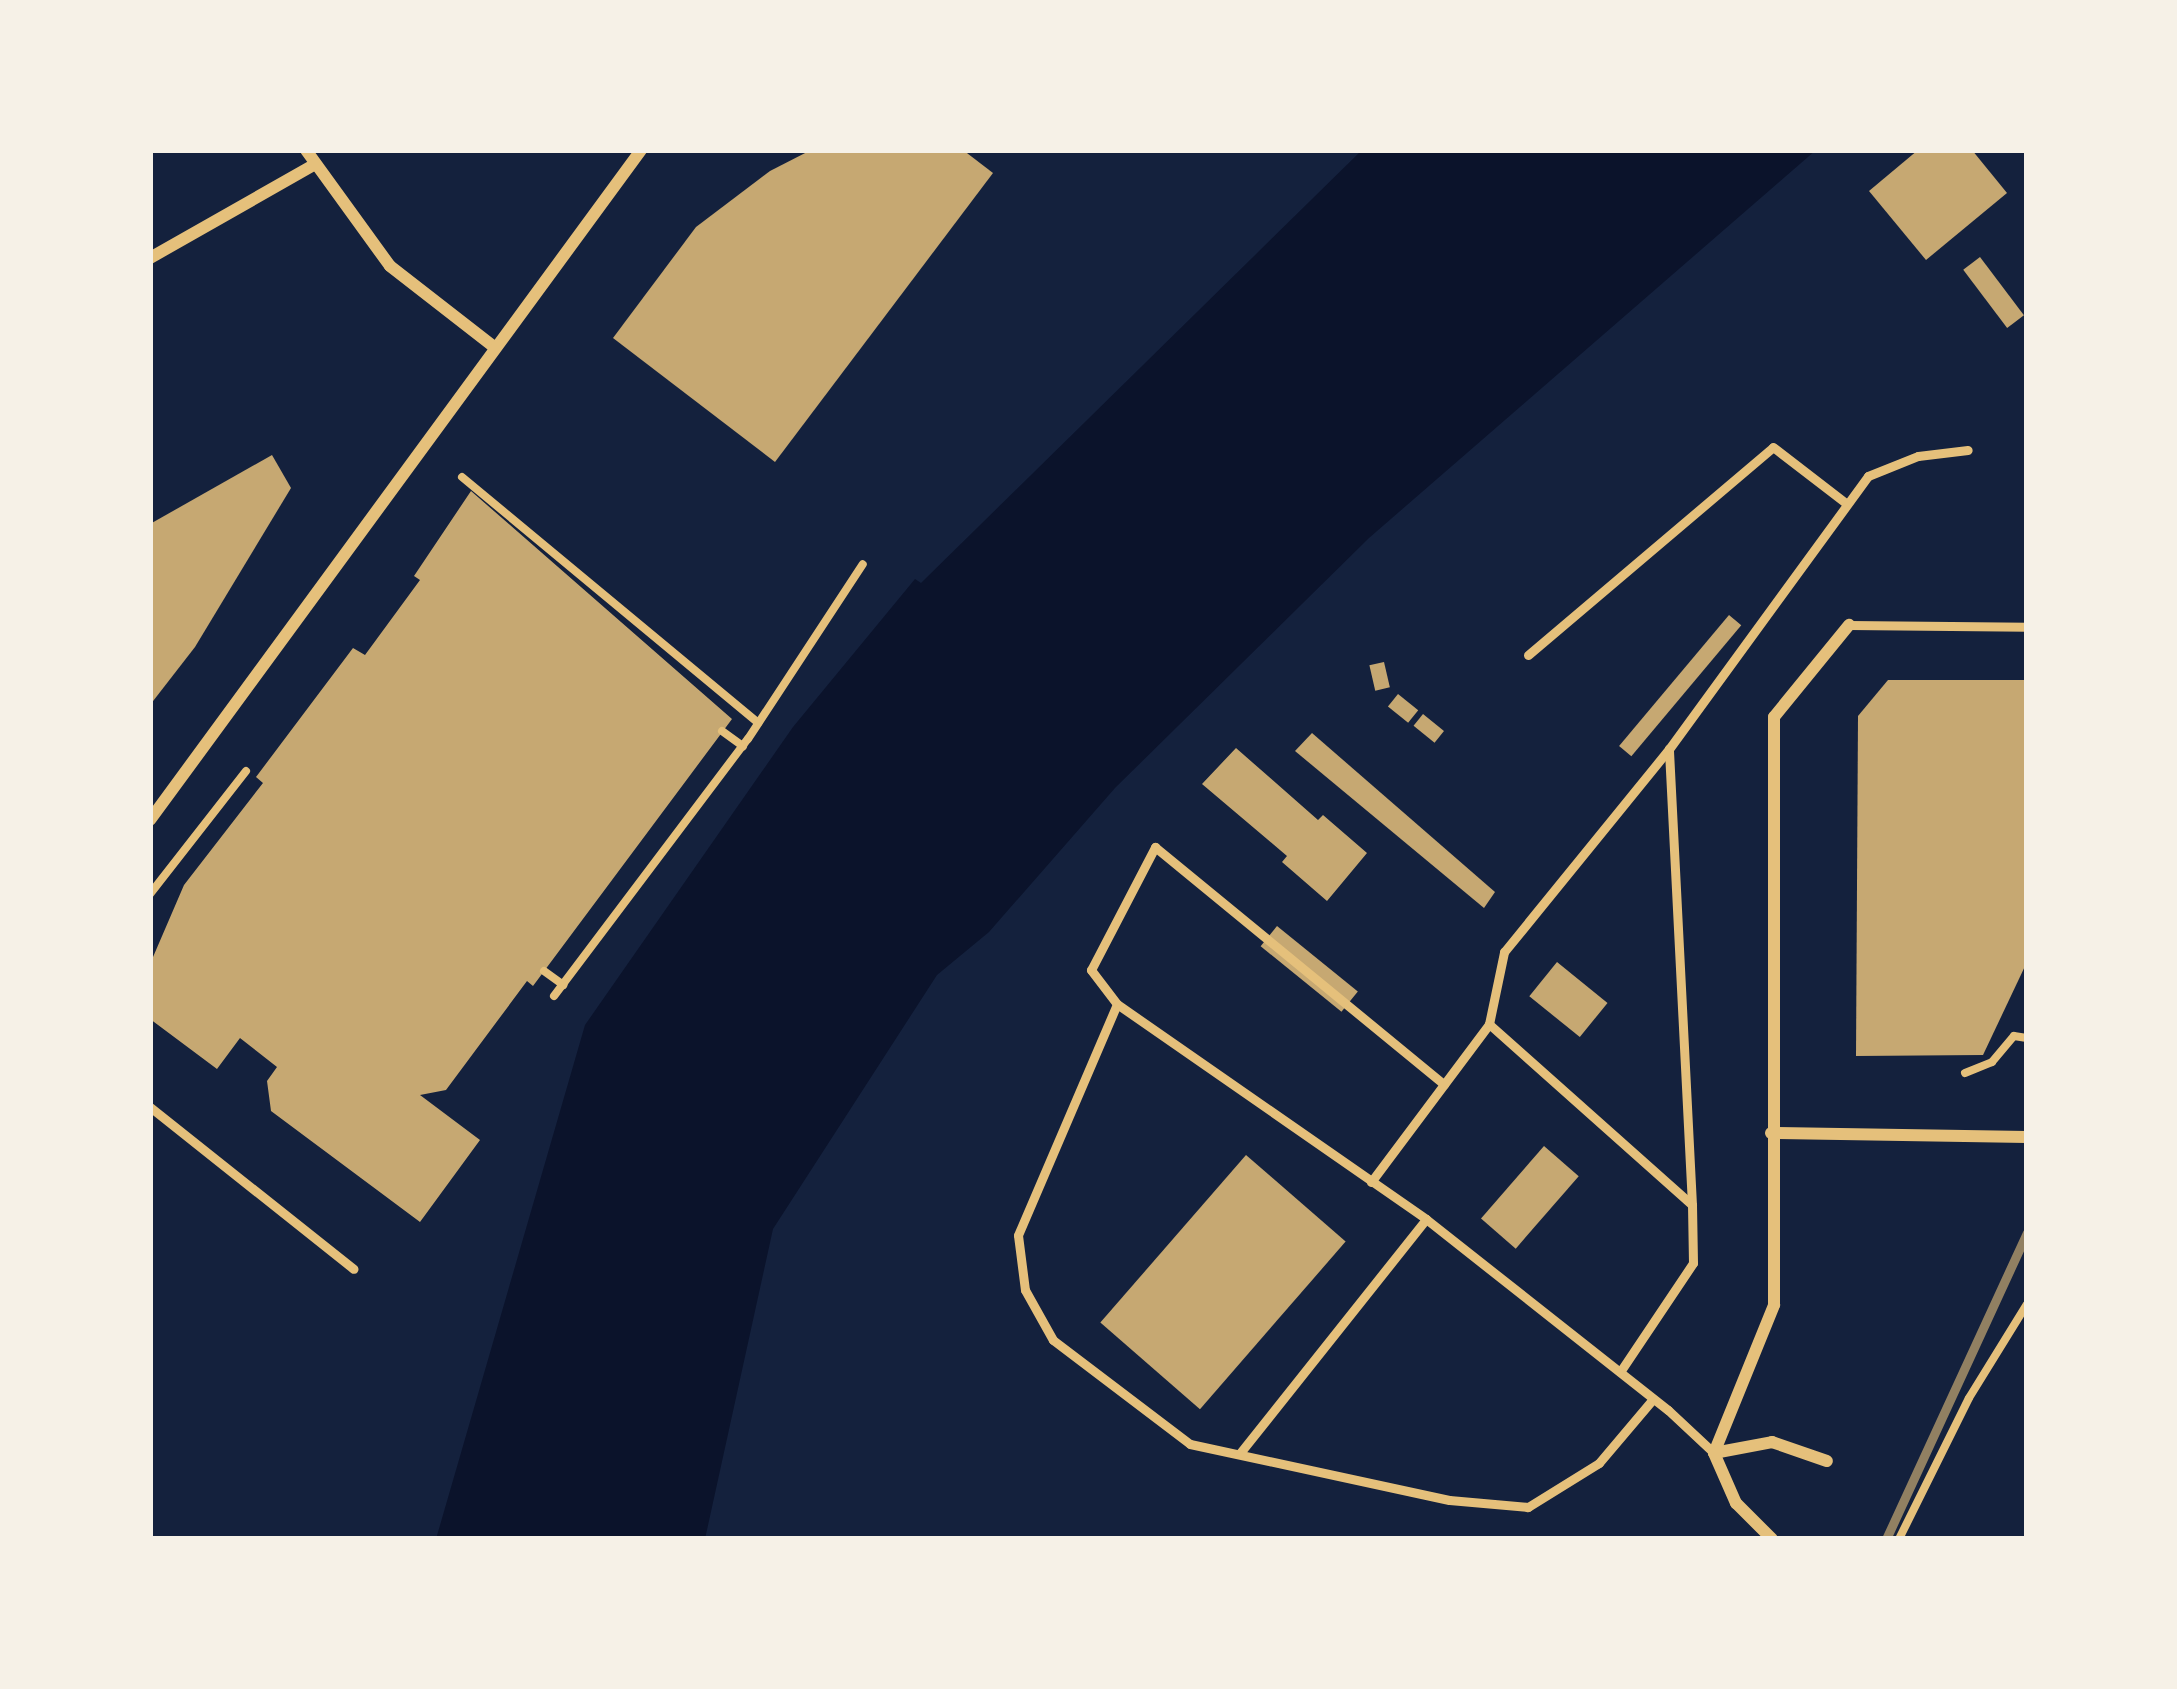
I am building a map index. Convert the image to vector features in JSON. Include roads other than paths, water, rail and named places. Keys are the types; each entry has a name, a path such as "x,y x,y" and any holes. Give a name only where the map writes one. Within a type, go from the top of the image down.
{"street":[{"path":"306,150 390,266 494,347"},
{"path":"150,820 641,150"},
{"path":"150,258 314,165"},
{"path":"1772,1539 1736,1503 1714,1453 1774,1305 1774,717 1849,625"},
{"path":"1771,1133 2027,1137"},
{"path":"1714,1453 1772,1442 1827,1461"}],"lane":[{"path":"1528,656 1773,447 1847,504"},
{"path":"1371,1182 1490,1024 1504,952 1669,749 1868,476 1918,456 1968,450"},
{"path":"1849,625 2027,627"},
{"path":"1620,1372 1693,1263 1669,749"},
{"path":"1444,1084 1155,847 1090,970 1117,1004 1426,1219 1714,1453"},
{"path":"1117,1004 1018,1235 1025,1290 1053,1340 1190,1444 1449,1500 1528,1507 1599,1463 1653,1399"},
{"path":"1490,1024 1692,1205"},
{"path":"150,1107 354,1269"},
{"path":"1240,1454 1426,1219"}],"water":[{"path":"1362,150 1816,150 1369,538 1115,788 989,932 937,975 773,1229 705,1539 436,1539 585,1025 793,727 915,579 921,583"}],"railway":[{"path":"1886,1539 2027,1233"}]}
